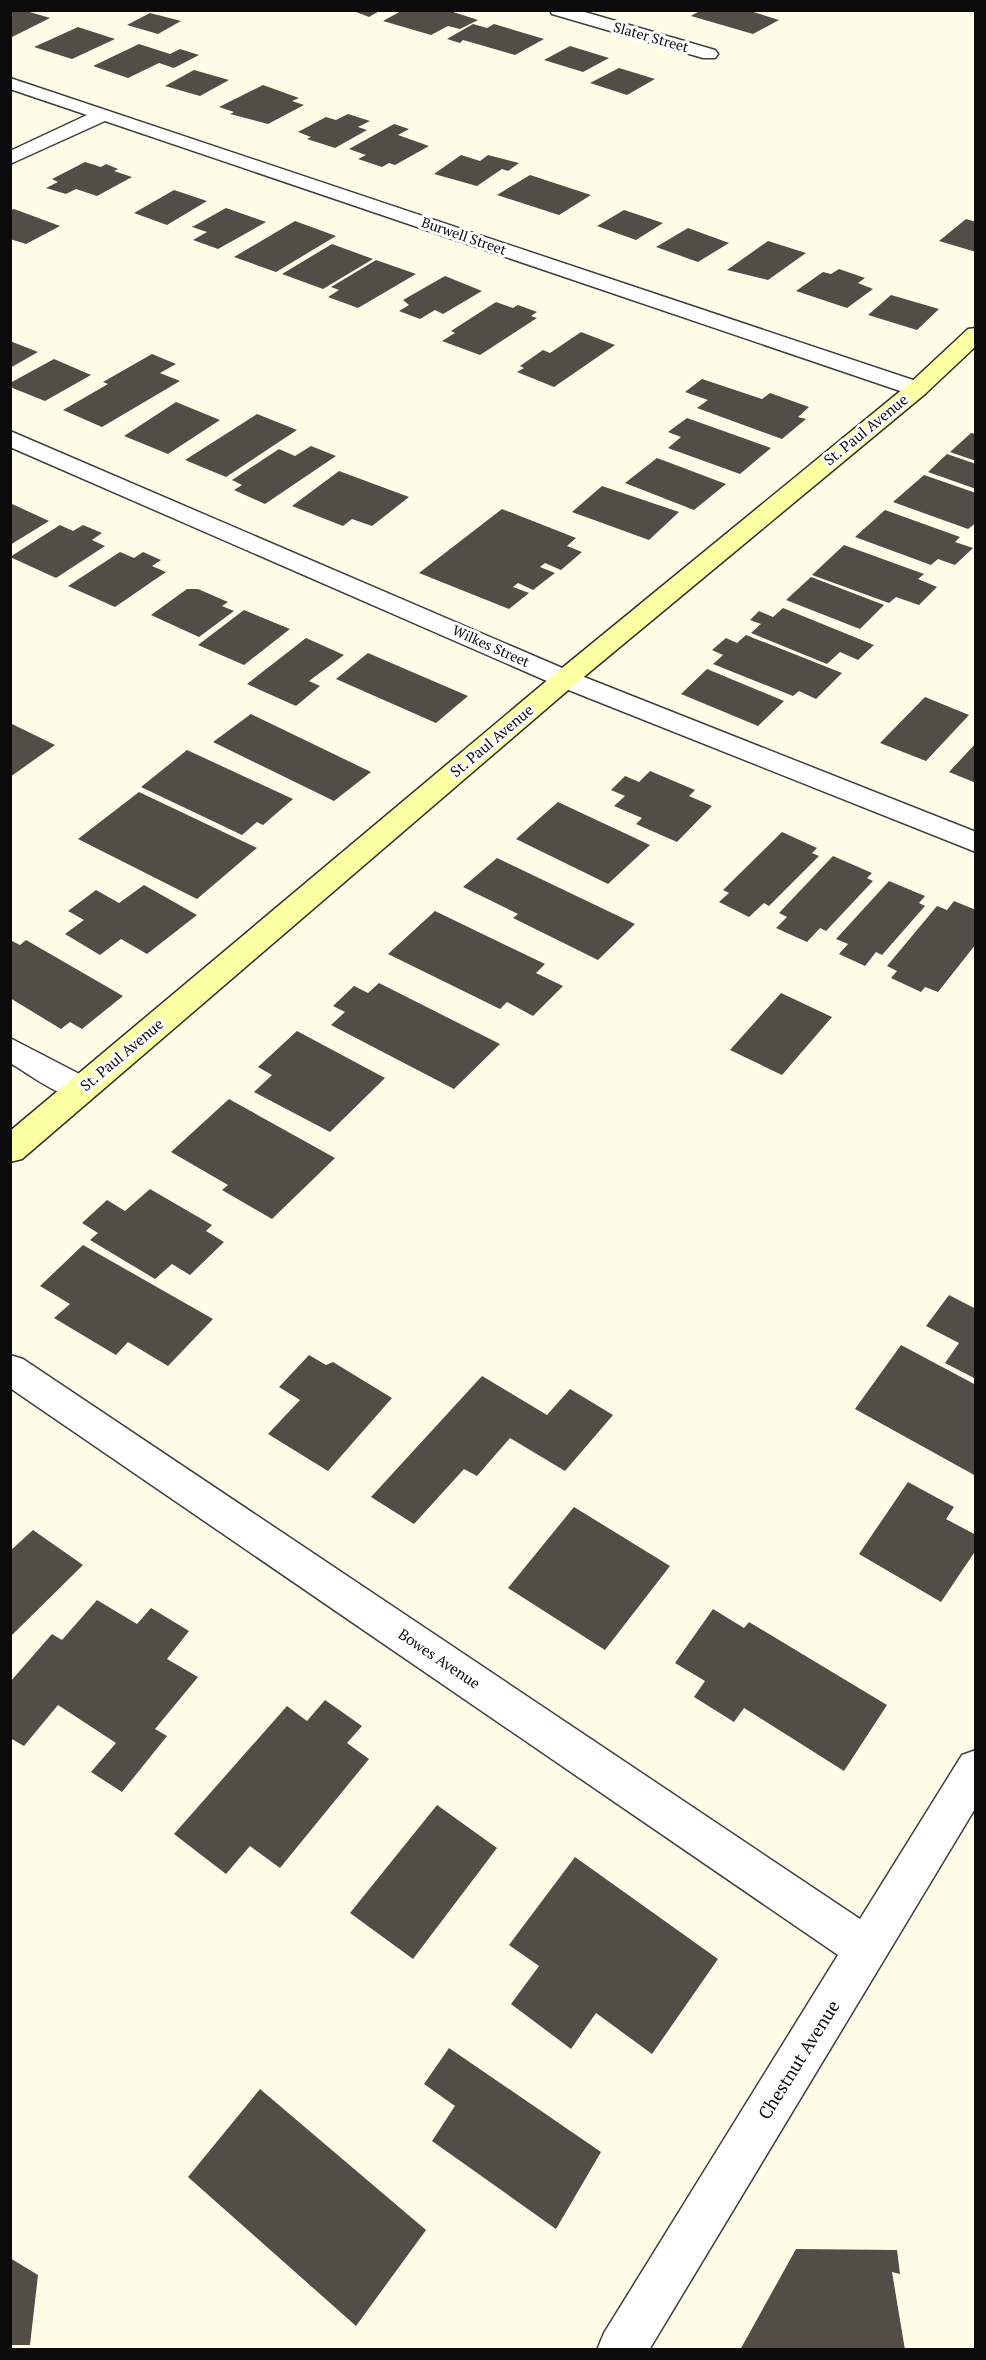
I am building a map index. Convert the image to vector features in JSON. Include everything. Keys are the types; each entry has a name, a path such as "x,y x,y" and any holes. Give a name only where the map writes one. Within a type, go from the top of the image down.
{"street":[{"name":"Slater Street","path":"558,10 709,54"},
{"name":"Burwell Street","path":"10,83 917,389"},
{"path":"10,158 103,115"},
{"name":"St. Paul Avenue","path":"10,1150 565,679 917,389 975,334"},
{"name":"Wilkes Street","path":"10,438 565,679 975,843"},
{"path":"10,1049 82,1089"},
{"name":"Bowes Avenue","path":"10,1369 867,1949"},
{"name":"Chestnut Avenue","path":"621,2349 975,1769"}],"building":[{"path":"23,10 50,18 10,38 10,11"},
{"path":"351,10 381,10 369,17"},
{"path":"403,10 447,10 478,20 460,29 448,26 431,35 383,21"},
{"path":"701,10 747,10 779,20 753,34 691,16"},
{"path":"150,13 181,21 158,34 127,25"},
{"path":"473,24 487,28 494,24 544,39 515,55 463,40 460,43 447,39"},
{"path":"78,27 115,39 72,59 34,47"},
{"path":"139,44 170,54 180,49 199,55 174,68 159,63 128,78 93,66"},
{"path":"570,46 609,58 583,72 544,60"},
{"path":"619,68 655,79 627,95 590,83"},
{"path":"194,70 229,80 200,96 165,86"},
{"path":"263,85 299,98 292,101 304,105 268,124 230,114 234,112 219,107"},
{"path":"348,114 370,121 358,127 367,130 335,148 307,139 311,137 298,132 326,117 336,120"},
{"path":"394,124 409,129 398,135 429,146 395,165 389,163 382,167 358,159 366,155 349,149"},
{"path":"461,155 480,161 488,155 519,163 508,171 502,169 477,186 434,174"},
{"path":"85,162 101,167 106,164 118,169 114,171 132,177 97,196 76,189 66,194 46,188 58,182 52,179"},
{"path":"530,175 591,195 559,215 497,195"},
{"path":"174,190 207,201 167,225 134,213"},
{"path":"226,208 266,222 218,249 193,240 207,232 192,227"},
{"path":"14,209 60,226 26,244 10,239 10,211"},
{"path":"624,210 663,223 636,240 597,226"},
{"path":"966,219 976,222 976,252 939,241"},
{"path":"295,221 336,236 276,272 234,257"},
{"path":"688,228 729,243 698,262 656,247"},
{"path":"768,241 806,253 768,280 727,270"},
{"path":"332,244 373,259 323,289 282,274"},
{"path":"376,260 416,274 358,308 328,297 339,290 331,287"},
{"path":"839,269 865,278 858,283 873,289 847,308 796,291 823,272 831,274"},
{"path":"445,276 482,291 443,314 435,310 420,319 399,311 409,305 403,300"},
{"path":"891,295 939,309 917,330 868,315"},
{"path":"496,302 513,308 518,305 537,312 531,316 537,318 480,355 442,341 455,333 451,331"},
{"path":"581,332 615,345 554,387 517,372 524,368 520,366 543,350 550,353"},
{"path":"10,341 38,352 10,368"},
{"path":"152,354 176,364 160,373 180,381 102,427 63,410 108,384 103,382"},
{"path":"54,359 91,375 45,401 10,387 10,383"},
{"path":"702,379 762,399 770,393 809,407 798,417 806,419 782,439 697,408 708,400 685,392"},
{"path":"176,402 220,420 168,454 124,436"},
{"path":"257,414 297,430 226,477 185,460"},
{"path":"687,418 771,448 740,474 668,448 681,437 668,432"},
{"path":"971,433 976,434 976,461 950,452"},
{"path":"311,446 336,456 265,504 234,490 242,485 232,480 279,449 295,456"},
{"path":"947,454 976,464 976,489 928,472"},
{"path":"657,458 726,484 694,510 625,483"},
{"path":"339,471 409,497 372,526 352,519 343,526 292,506"},
{"path":"924,475 976,493 976,523 968,529 893,502"},
{"path":"602,486 679,512 649,540 572,512"},
{"path":"10,503 49,521 10,545"},
{"path":"502,509 576,538 567,546 582,552 561,570 545,563 540,567 555,573 533,590 518,583 513,587 529,593 509,609 419,573"},
{"path":"885,510 960,537 955,542 973,548 955,565 938,559 931,565 855,537"},
{"path":"60,525 73,531 83,525 102,533 92,540 105,546 56,578 10,557"},
{"path":"844,545 924,574 918,579 937,587 919,605 896,597 889,603 812,575"},
{"path":"120,552 134,558 143,552 161,560 152,566 166,572 115,607 68,586"},
{"path":"811,577 884,605 860,629 786,600"},
{"path":"187,589 198,589 228,602 222,606 234,611 199,637 151,615"},
{"path":"783,608 874,645 858,660 840,652 827,664 751,633 761,624 750,620 759,611 773,617"},
{"path":"244,610 290,629 244,665 198,645"},
{"path":"746,635 842,673 816,699 799,691 793,696 713,664 723,655 712,650 726,638 737,643"},
{"path":"306,638 344,655 309,681 320,686 296,706 247,684"},
{"path":"368,653 468,696 436,723 336,679"},
{"path":"707,669 784,701 758,726 681,694"},
{"path":"925,697 969,715 926,761 880,743"},
{"path":"251,714 371,772 334,801 213,742"},
{"path":"10,723 55,745 10,777"},
{"path":"976,743 976,783 949,772"},
{"path":"187,750 293,799 263,825 257,822 242,835 141,787"},
{"path":"650,771 695,790 689,796 712,806 677,842 636,824 642,818 614,806 625,796 611,790 625,776 639,782"},
{"path":"139,792 257,848 197,899 78,839"},
{"path":"558,802 650,845 608,884 516,839"},
{"path":"782,832 817,848 812,853 819,856 769,906 764,903 749,917 719,902 729,893 723,890"},
{"path":"833,856 872,873 867,878 873,881 826,931 820,928 807,942 776,928 787,917 779,913"},
{"path":"497,858 635,924 598,960 513,918 518,914 463,887"},
{"path":"889,881 925,896 919,903 925,906 882,955 876,952 865,966 839,954 848,944 836,939"},
{"path":"144,885 197,915 147,954 121,939 100,955 65,934 84,920 68,911 96,890 119,903"},
{"path":"954,901 976,910 976,944 938,992 925,987 921,992 891,978 897,971 887,966 937,906 947,910"},
{"path":"435,911 545,964 536,973 563,986 533,1016 507,1002 500,1009 388,954"},
{"path":"10,940 20,945 26,940 123,996 82,1029 70,1022 61,1029 10,998"},
{"path":"379,983 500,1044 454,1089 331,1025 345,1012 333,1006 354,986 368,993"},
{"path":"781,993 832,1017 782,1075 730,1050"},
{"path":"297,1031 385,1078 330,1132 254,1092 272,1075 258,1067"},
{"path":"229,1099 335,1158 272,1219 222,1190 228,1185 171,1152"},
{"path":"150,1189 212,1225 206,1231 224,1242 190,1275 172,1264 155,1279 90,1240 98,1233 82,1223 107,1200 125,1211"},
{"path":"83,1245 213,1319 168,1366 128,1342 116,1355 54,1318 70,1304 40,1286"},
{"path":"949,1295 976,1309 976,1379 945,1363 959,1343 926,1326"},
{"path":"901,1345 976,1385 976,1476 855,1409"},
{"path":"309,1355 326,1365 333,1362 392,1398 328,1471 268,1434 300,1400 279,1387"},
{"path":"482,1376 547,1415 570,1389 613,1415 565,1471 510,1438 477,1476 464,1469 414,1524 371,1497"},
{"path":"908,1482 954,1507 946,1519 976,1535 976,1550 941,1602 859,1554"},
{"path":"574,1507 670,1566 605,1650 508,1588"},
{"path":"33,1530 83,1565 10,1637 10,1551"},
{"path":"97,1600 137,1624 151,1608 189,1631 167,1659 198,1677 155,1729 167,1736 122,1792 91,1772 116,1743 58,1705 24,1746 10,1738 10,1682 52,1634 62,1640"},
{"path":"713,1609 744,1628 749,1622 887,1705 844,1771 744,1708 734,1722 694,1697 705,1681 675,1663"},
{"path":"325,1700 362,1726 347,1743 369,1759 280,1868 250,1846 226,1874 174,1834 287,1706 307,1721"},
{"path":"437,1805 497,1848 413,1959 350,1913"},
{"path":"575,1857 718,1959 652,2054 596,2013 571,2049 511,2004 539,1966 509,1945"},
{"path":"449,2048 601,2152 556,2229 432,2141 455,2106 424,2084"},
{"path":"260,2089 426,2230 356,2326 188,2177"},
{"path":"796,2249 897,2250 900,2274 892,2272 905,2350 740,2350"},
{"path":"10,2258 38,2275 30,2345 10,2345"}]}
